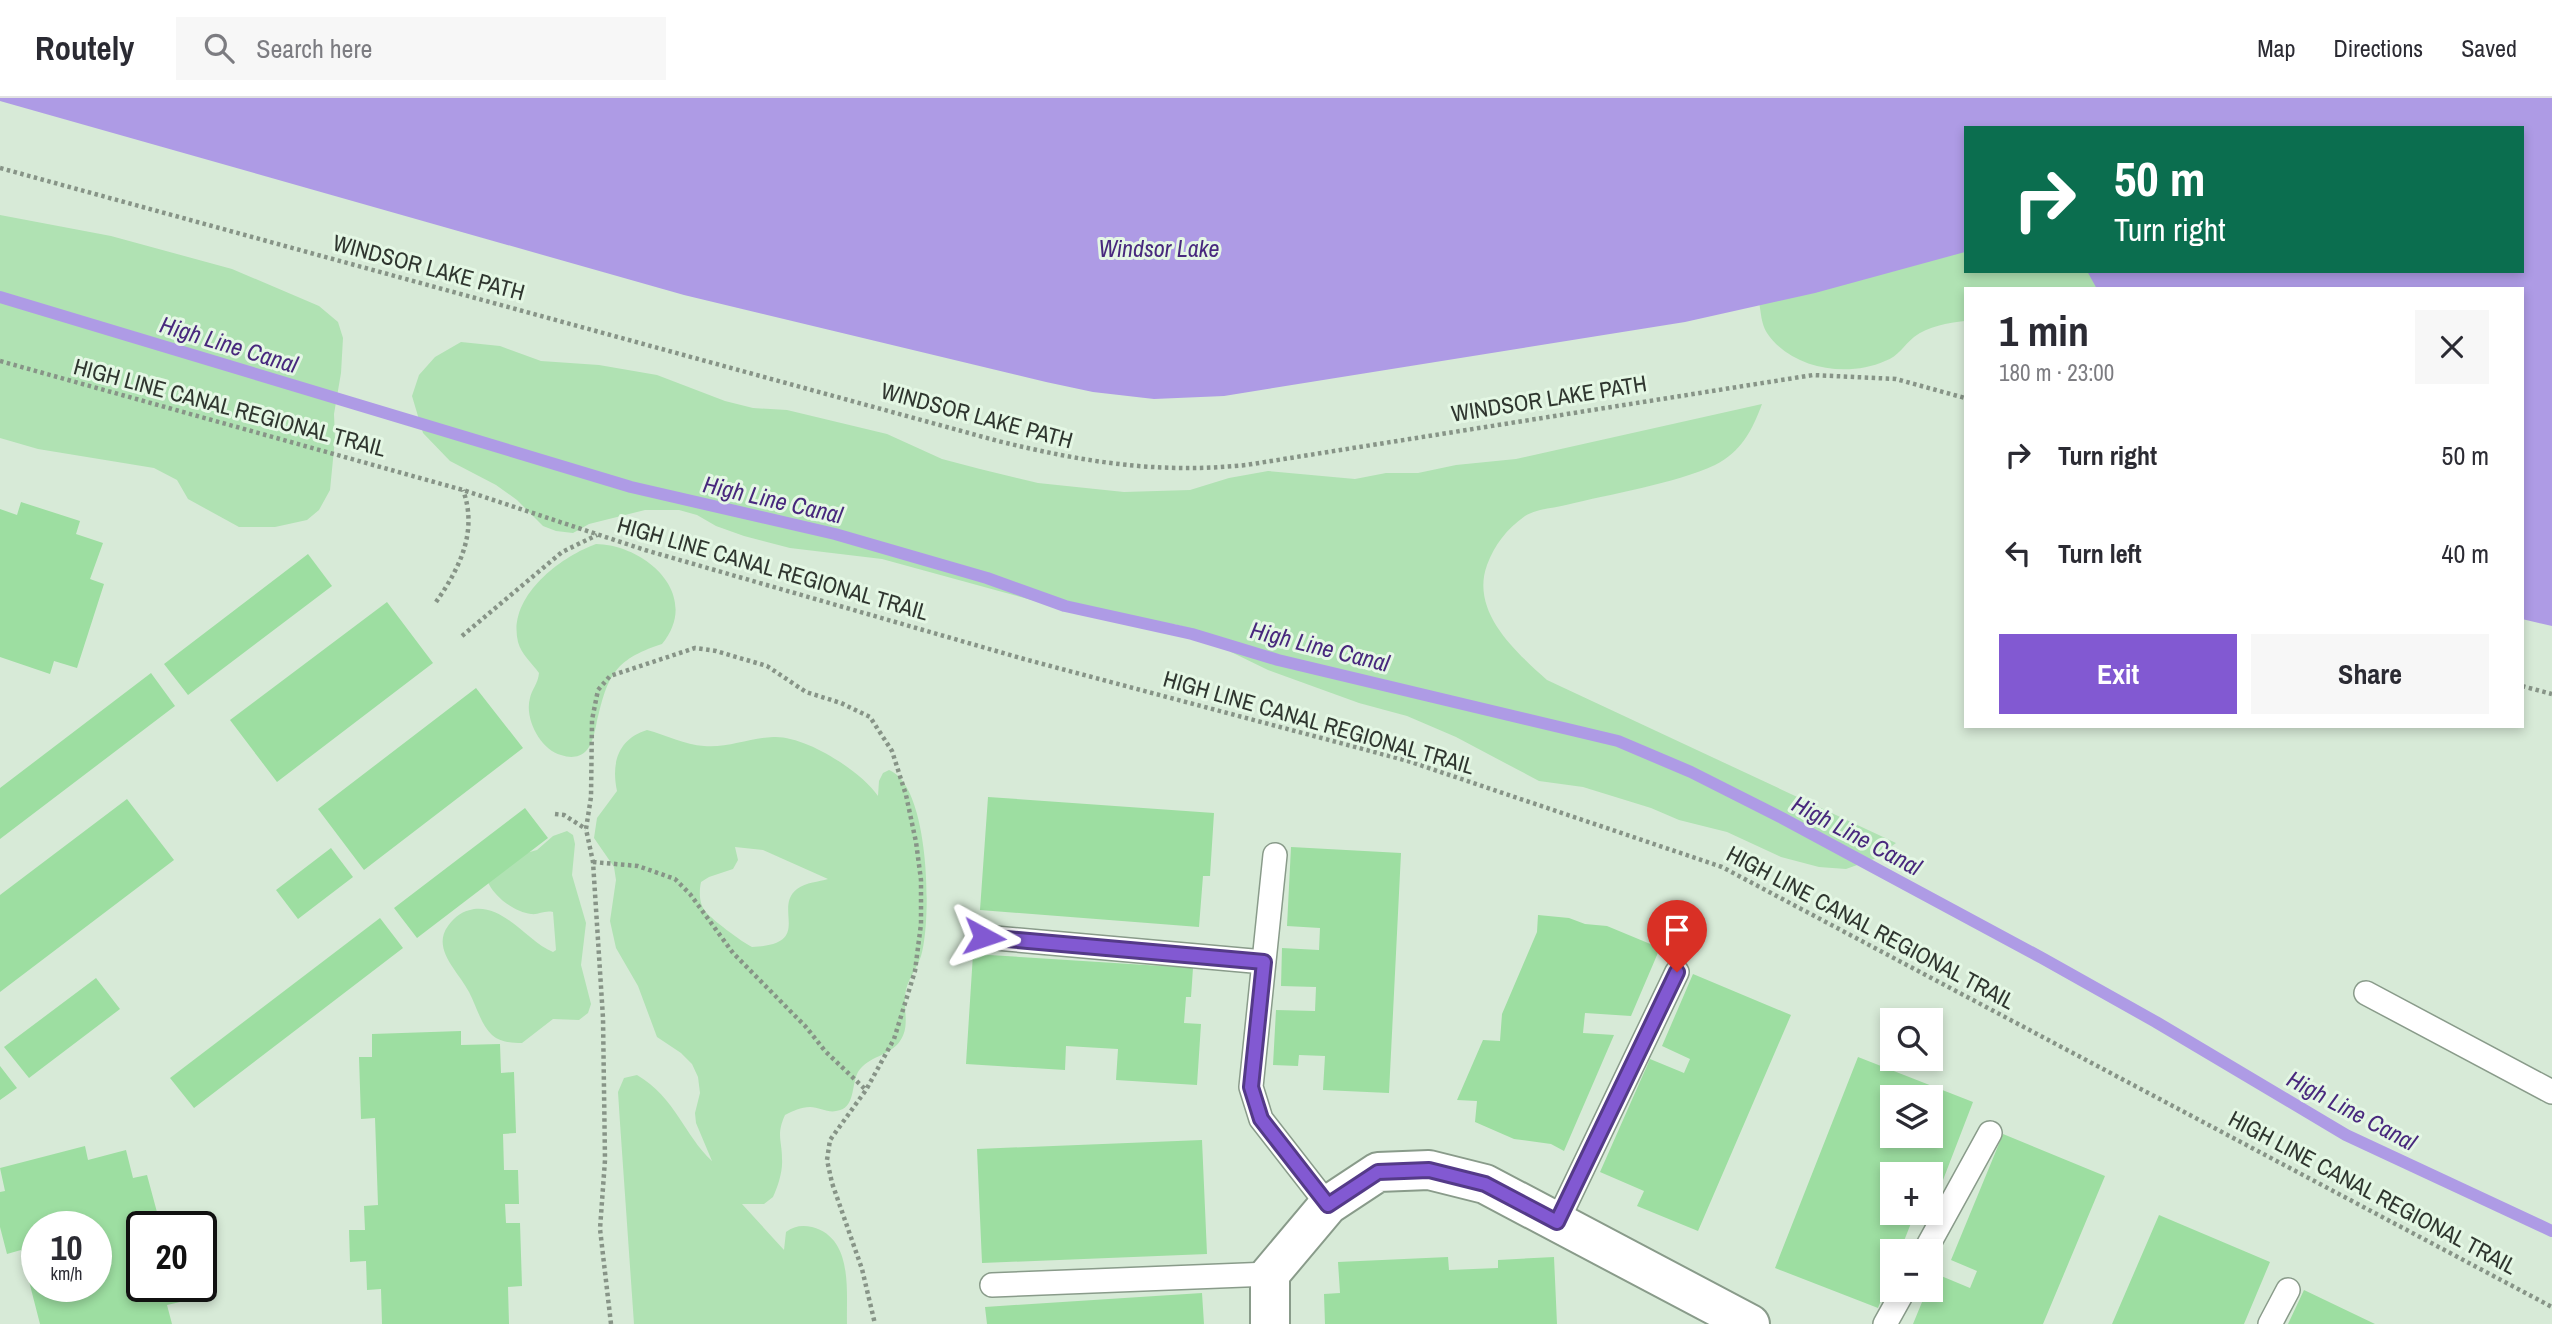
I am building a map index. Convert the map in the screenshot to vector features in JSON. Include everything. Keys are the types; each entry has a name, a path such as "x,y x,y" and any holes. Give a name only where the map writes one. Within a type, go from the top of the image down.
{"street":[{"path":"1270,1324 1270,1274 1328,1205 1378,1172 1429,1170 1485,1184 1750,1324"}],"lane":[{"path":"1275,855 1251,1087 1261,1119 1328,1205"},
{"path":"984,937 1264,962"},
{"path":"1557,1222 1677,972"},
{"path":"2366,993 2552,1092"},
{"path":"1932,1239 1990,1133"},
{"path":"992,1285 1270,1274"},
{"path":"2270,1324 2288,1290"},
{"path":"1885,1324 1897,1302"}],"path":[{"name":"WINDSOR LAKE PATH","path":"0,168 998,441 1108,465 1189,470 1246,466 1813,375 1896,379 1964,398"},
{"name":"HIGH LINE CANAL REGIONAL TRAIL","path":"0,361 463,490 597,534 1024,659 1408,761 1722,867 2552,1307"},
{"path":"436,602 458,567 467,542 469,506 463,490"},
{"path":"462,636 562,552 597,534"},
{"path":"611,1324 600,1236 605,1160 605,1084 593,862 586,829 590,808 591,738 595,703 603,683 618,672 687,649 703,648 767,666 806,692 841,703 870,717 892,751 906,795 919,861 922,912 919,949 909,997 894,1039 866,1090 830,1140 827,1160 832,1183 862,1269 875,1324"},
{"path":"2524,687 2552,694"},
{"path":"555,814 574,820 586,829"},
{"path":"593,862 638,866 675,879 690,894 733,953 806,1027 825,1051 866,1090"}],"green space":[{"path":"0,215 111,236 232,269 319,306 338,322 343,338 341,373 334,414 335,439 330,490 319,510 307,520 275,527 239,527 188,499 177,480 154,468 38,449 0,438"},
{"path":"1964,241 1964,273 2116,273 2125,287 1964,287 1964,321 1925,330 1890,359 1854,369 1821,367 1790,355 1767,333 1759,302"},
{"path":"461,342 500,346 541,361 599,365 657,375 725,401 753,408 787,410 887,434 942,459 980,469 1038,483 1124,492 1190,490 1229,478 1268,471 1355,479 1386,473 1418,473 1456,465 1516,459 1762,404 1739,447 1715,465 1661,483 1540,510 1525,516 1502,538 1490,557 1483,582 1485,599 1499,630 1522,657 1547,680 1896,843 1874,859 1846,869 1819,867 1781,857 1727,832 1679,820 1651,808 1583,787 1539,781 1456,737 1407,716 1359,703 1268,670 1231,652 1199,631 1174,624 1124,623 882,559 790,548 744,536 679,510 645,510 589,524 573,533 556,531 543,526 517,500 496,485 450,461 423,433 412,396 419,375 435,357"},
{"path":"596,544 633,553 649,563 663,576 672,591 676,608 673,626 662,644 632,657 614,673 604,695 588,749 580,755 568,757 547,747 532,724 529,706 539,673 519,646 517,625 520,610 539,581 567,558"},
{"path":"647,730 704,746 722,746 773,737 786,738 831,756 859,776 878,796 879,781 883,773 889,770 903,781 913,801 925,856 926,914 921,956 906,990 906,1023 903,1035 896,1046 873,1059 858,1072 847,1106 833,1111 807,1107 785,1115 780,1133 782,1168 773,1197 764,1204 742,1204 784,1250 786,1232 798,1226 812,1227 826,1233 835,1242 845,1268 847,1324 634,1324 618,1092 624,1078 637,1075 661,1094 712,1161 696,1123 695,1113 700,1093 698,1077 692,1064 681,1053 657,1037 638,986 616,948 610,921 616,880 614,867 594,838 597,818 617,791 615,771 619,753 629,739","holes":["735,847 763,850 828,879 801,887 790,897 789,924 782,940 771,945 752,947 705,911 700,886 701,882 709,877 733,869 738,860"]},
{"path":"567,831 573,835 575,844 572,875 586,923 581,965 591,1004 588,1013 579,1020 553,1019 522,1043 502,1041 492,1035 485,1026 469,992 448,960 443,943 444,935 451,922 460,914 474,909 485,909 506,918 544,947 553,952 556,950 553,912 531,914 511,907 499,897 487,880 501,860 537,850 553,836"}],"water":[{"name":"Windsor Lake","path":"0,98 2552,98 2552,626 2524,619 2524,287 2096,287 2088,273 2524,273 2524,126 1964,126 1964,252 1815,293 1685,322 1224,396 1154,399 1093,392 1046,382 684,295 0,101"}],"building":[{"path":"21,502 80,521 76,534 103,543 90,579 104,584 77,668 54,661 50,674 0,657 0,509 17,515"},
{"path":"308,554 332,586 188,695 164,664"},
{"path":"387,602 433,663 277,782 230,720"},
{"path":"151,673 175,706 0,839 0,788"},
{"path":"476,688 523,748 364,870 318,809"},
{"path":"988,797 1214,813 1210,876 1203,876 1199,927 980,910"},
{"path":"127,799 174,860 0,992 0,895"},
{"path":"525,808 548,838 417,938 394,908"},
{"path":"1291,847 1401,853 1389,1093 1323,1090 1325,1056 1299,1055 1298,1066 1273,1065 1276,1010 1315,1011 1316,987 1281,986 1282,948 1319,950 1320,928 1287,926"},
{"path":"331,848 353,877 298,919 276,890"},
{"path":"1538,915 1607,926 1660,948 1631,1016 1585,1013 1583,1033 1614,1035 1564,1151 1551,1144 1514,1139 1475,1122 1477,1101 1457,1100 1483,1040 1500,1041 1502,1014 1537,932"},
{"path":"380,918 403,948 194,1108 170,1078"},
{"path":"973,954 1193,968 1191,997 1186,997 1184,1023 1201,1024 1197,1085 1116,1080 1118,1049 1066,1046 1065,1070 966,1064"},
{"path":"1693,974 1791,1015 1698,1231 1637,1206 1644,1191 1600,1172 1650,1059 1684,1073 1690,1059 1662,1046"},
{"path":"96,978 120,1009 29,1078 4,1047"},
{"path":"461,1031 461,1045 500,1044 501,1073 514,1072 516,1133 503,1134 504,1170 518,1170 519,1204 505,1204 506,1223 520,1223 522,1286 508,1287 509,1324 382,1324 381,1289 367,1290 366,1261 350,1262 349,1230 365,1230 364,1206 378,1205 375,1118 361,1119 359,1057 372,1057 372,1034"},
{"path":"1858,1057 1880,1066 1880,1071 1894,1071 1930,1085 1880,1085 1880,1148 1943,1148 1943,1090 1973,1102 1943,1180 1943,1162 1880,1162 1880,1225 1910,1225 1905,1239 1880,1239 1880,1302 1878,1308 1775,1268"},
{"path":"0,1066 17,1088 0,1100"},
{"path":"2003,1134 2105,1176 2043,1324 1913,1324 1922,1302 1943,1302 1943,1277 1970,1288 1977,1271 1951,1260"},
{"path":"1202,1140 1207,1254 982,1263 977,1149"},
{"path":"85,1146 88,1160 126,1150 133,1178 147,1175 157,1211 126,1211 126,1302 180,1302 167,1305 172,1324 40,1324 34,1302 112,1302 112,1211 21,1211 21,1250 7,1254 0,1227 0,1192 5,1191 0,1168"},
{"path":"2159,1215 2270,1262 2244,1324 2112,1324"},
{"path":"1448,1257 1449,1270 1498,1268 1498,1260 1554,1257 1557,1324 1325,1324 1324,1294 1340,1293 1338,1262"},
{"path":"2304,1290 2375,1324 2288,1324"},
{"path":"1202,1293 1204,1324 987,1324 985,1307"}],"waterway":[{"name":"High Line Canal","path":"0,297 631,487 835,534 987,578 1065,606 1192,634 1278,660 1618,741 1691,772 1782,818 2042,958 2346,1135 2552,1231"}],"route":[{"path":"984,937 1264,962 1251,1087 1261,1119 1328,1205 1378,1172 1429,1170 1485,1184 1557,1222 1677,972"}]}
